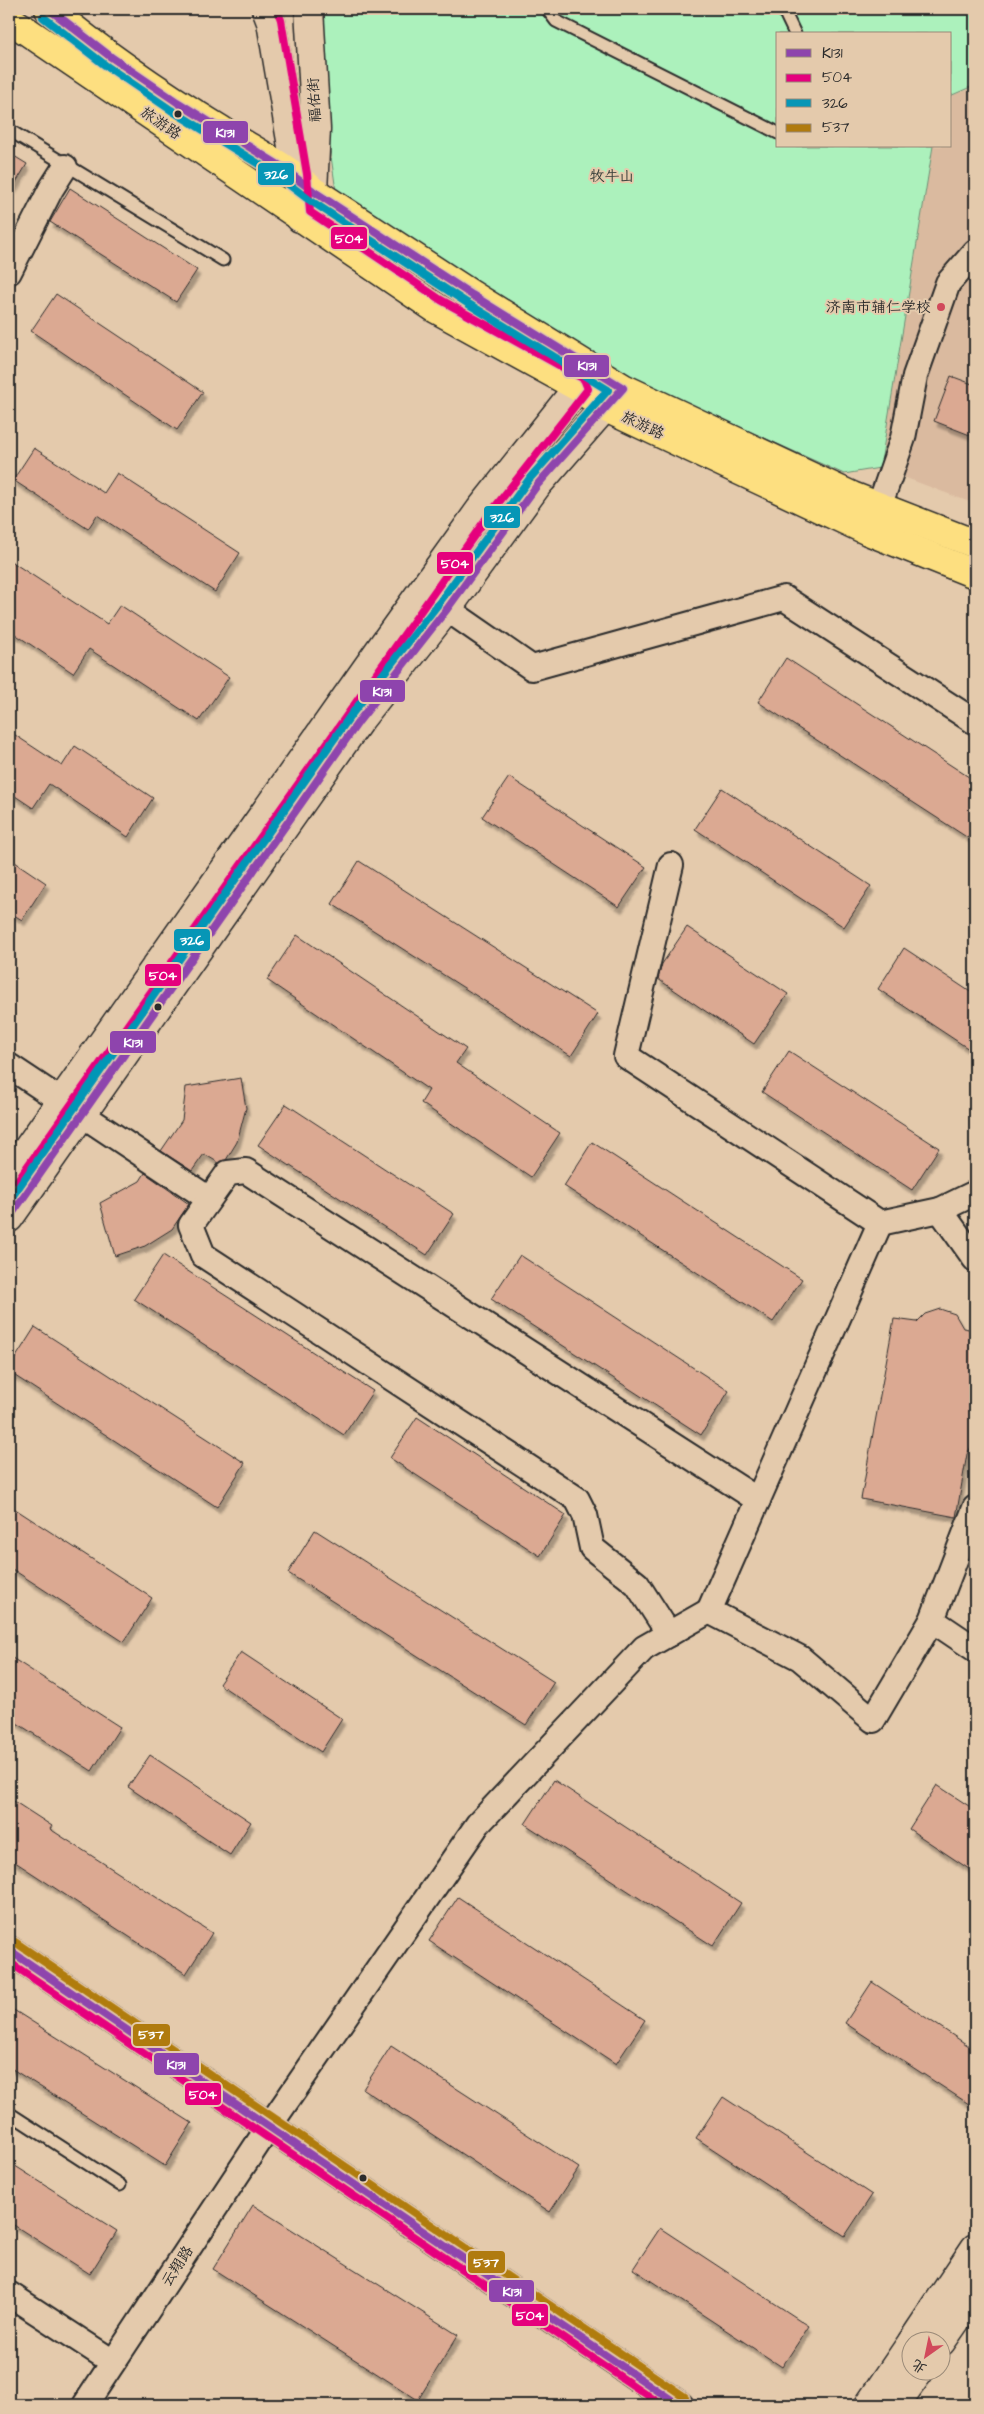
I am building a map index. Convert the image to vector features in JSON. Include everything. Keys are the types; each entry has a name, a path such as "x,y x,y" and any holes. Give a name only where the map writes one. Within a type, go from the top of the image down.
{"main road":[{"name":"旅游路","path":"50,9 81,36 220,130 305,183 472,295 613,397 868,531 975,574"},
{"path":"266,9 271,22 305,183"},
{"name":"福佑街","path":"300,218 316,128 309,9"},
{"name":"旅游路","path":"9,19 436,309 583,377"},
{"path":"9,1218 72,1107 468,526 583,377"},
{"name":"旅游路","path":"613,397 746,448 879,507 975,544"},
{"path":"9,1176 72,1107 359,721 447,609 538,484 613,397"},
{"path":"9,1950 268,2128 359,2186 680,2405"},
{"path":"919,2332 975,2248"},
{"path":"948,2332 975,2293"},
{"path":"869,2405 902,2357"},
{"path":"895,2405 912,2382"}],"street":[{"path":"9,272 65,166"},
{"path":"879,507 903,438 915,376 948,284 975,252"},
{"path":"447,609 532,668 784,598 975,722"},
{"path":"671,865 626,1056 880,1223 940,1210 975,1193"},
{"path":"9,1066 209,1199"},
{"path":"669,1634 637,1584 592,1548 585,1514 577,1499 203,1255 191,1225 228,1173 246,1171 758,1500"},
{"path":"940,1210 975,1259"},
{"path":"880,1223 709,1611 800,1658 872,1720 932,1620 975,1508"},
{"name":"云翔路","path":"85,2405 268,2128 478,1824 644,1648 709,1611"},
{"path":"932,1620 975,1649"},
{"path":"9,2294 113,2362"}],"lane":[{"path":"547,9 556,21 776,132"},
{"path":"783,9 794,32"},
{"path":"9,130 65,166 224,260"},
{"path":"9,2113 120,2185"}],"shaded area":[{"name":"济南市辅仁学校","path":"975,87 975,504 880,468 933,148 952,148 952,95"}],"green space":[{"name":"牧牛山","path":"318,9 975,9 975,85 952,95 952,32 776,32 776,148 933,148 880,468 844,474 605,366 336,191 323,101"}],"building":[{"path":"9,153 27,164 9,194"},
{"path":"70,188 197,270 176,302 50,222"},
{"path":"56,294 203,392 177,430 31,331"},
{"path":"951,376 975,385 975,437 934,421"},
{"path":"34,448 104,493 117,473 240,553 215,592 97,515 88,529 13,480"},
{"path":"9,560 107,624 120,605 229,677 199,721 89,649 73,673 9,630"},
{"path":"786,658 975,781 975,827 968,838 758,702"},
{"path":"9,731 62,766 75,746 153,798 128,837 49,784 33,808 9,792"},
{"path":"509,777 646,867 619,907 482,817"},
{"path":"722,788 871,886 844,927 695,829"},
{"path":"9,858 46,883 22,920 9,912"},
{"path":"359,861 598,1014 571,1056 332,904"},
{"path":"687,927 788,994 754,1044 658,979 662,964"},
{"path":"297,935 466,1049 456,1063 560,1133 531,1177 421,1103 429,1090 267,980"},
{"path":"904,948 975,995 975,1053 878,989"},
{"path":"789,1051 939,1148 912,1190 762,1092"},
{"path":"241,1078 246,1108 237,1142 226,1160 219,1163 204,1154 192,1171 161,1151 182,1120 186,1087"},
{"path":"286,1104 454,1214 427,1255 258,1145"},
{"path":"592,1142 802,1279 773,1322 564,1186"},
{"path":"145,1173 189,1204 172,1229 145,1246 115,1256 100,1203 140,1181"},
{"path":"163,1255 373,1391 344,1435 134,1299"},
{"path":"520,1255 729,1391 701,1435 491,1299"},
{"path":"940,1309 955,1314 963,1328 975,1330 975,1440 967,1454 956,1517 861,1499 894,1319 917,1322 925,1314"},
{"path":"35,1327 245,1463 217,1507 9,1372 9,1368"},
{"path":"417,1417 566,1515 540,1556 390,1458"},
{"path":"9,1505 152,1598 124,1642 9,1567"},
{"path":"315,1530 554,1682 526,1725 288,1573"},
{"path":"241,1652 342,1719 321,1752 219,1684"},
{"path":"9,1656 120,1727 92,1771 9,1718"},
{"path":"150,1755 251,1822 230,1855 128,1787"},
{"path":"554,1780 741,1903 713,1946 525,1824"},
{"path":"937,1785 975,1810 975,1873 909,1829"},
{"path":"9,1798 52,1826 50,1829 212,1933 186,1974 9,1858"},
{"path":"458,1897 645,2020 616,2064 429,1941"},
{"path":"872,1982 975,2050 975,2108 845,2023"},
{"path":"9,2007 192,2123 165,2166 9,2067"},
{"path":"391,2046 579,2168 550,2212 363,2089"},
{"path":"723,2097 872,2195 845,2236 696,2138"},
{"path":"9,2162 117,2231 90,2274 9,2222"},
{"path":"253,2205 458,2335 418,2400 213,2269"},
{"path":"660,2228 809,2326 782,2367 633,2269"}],"transit line":[{"name":"K131","path":"9,1218 359,721 447,609 538,484 623,388 472,295 313,191 280,166 177,102 111,57 49,9"},
{"name":"504","path":"17,1181 488,516 588,389 584,379 441,300 310,212 307,174 281,20 277,9"},
{"name":"326","path":"9,1201 351,715 439,603 530,478 608,390 467,303 308,199 275,174 171,110 105,65 43,17"},
{"name":"537","path":"15,1942 685,2397"},
{"name":"K131","path":"9,1950 679,2405"},
{"name":"504","path":"9,1962 662,2405"}],"place":[{"name":"济南市辅仁学校","path":"941,307"}]}
